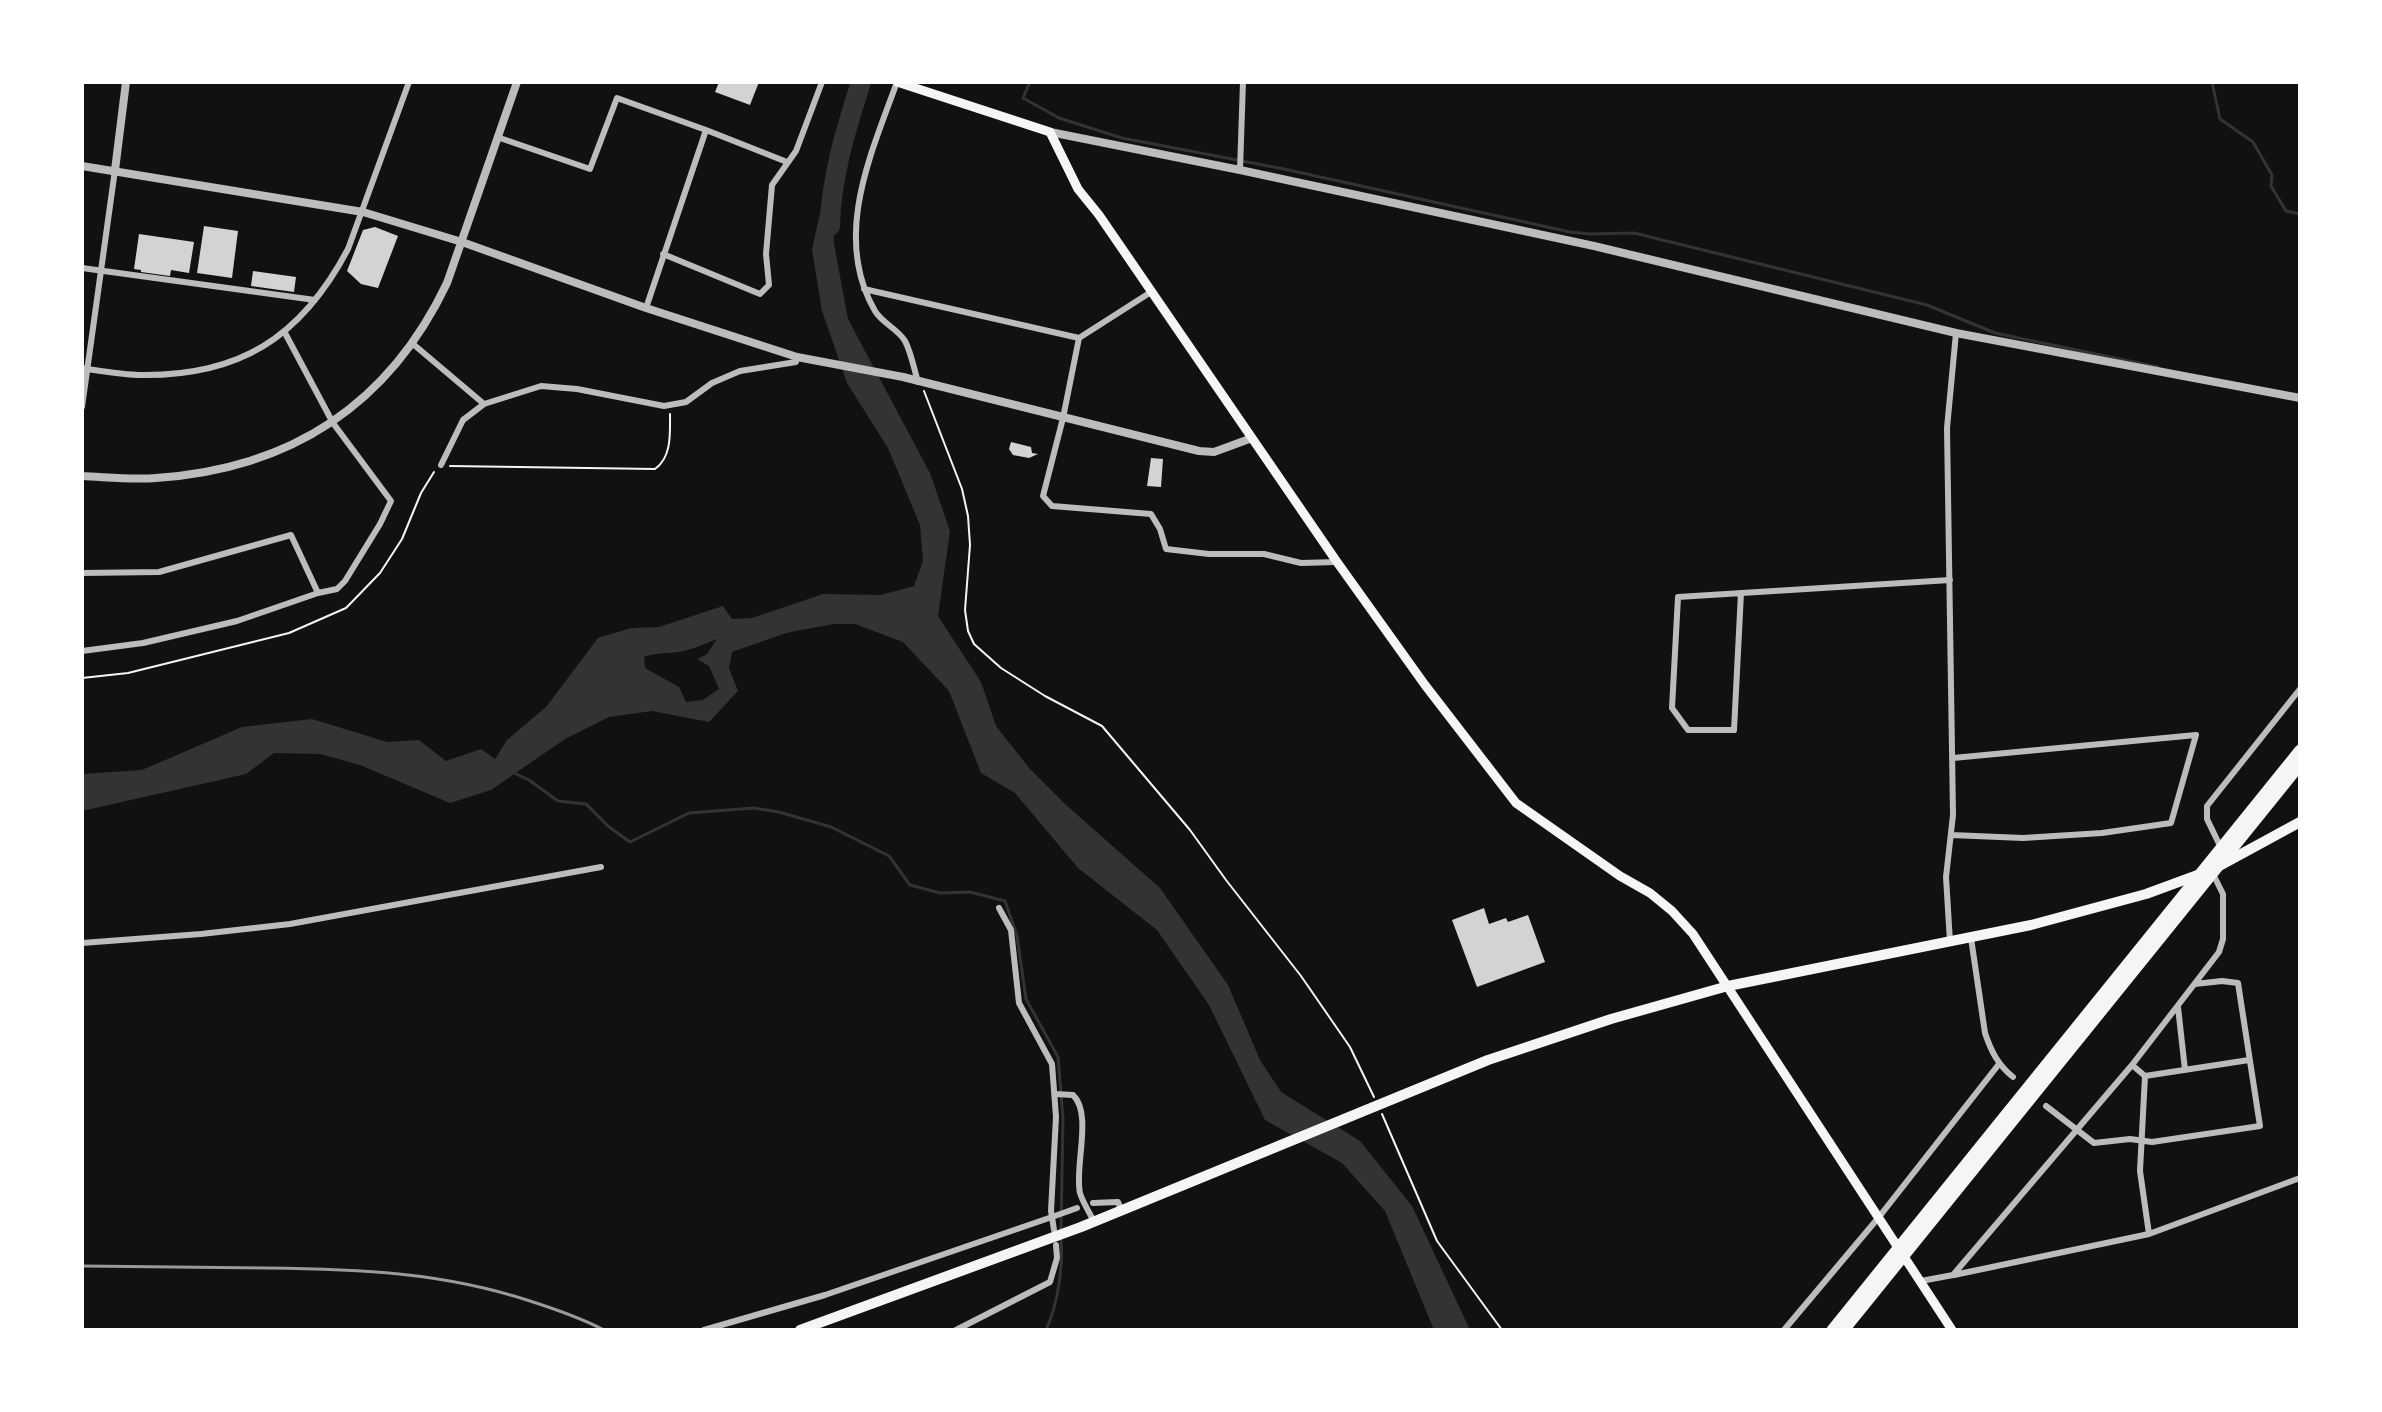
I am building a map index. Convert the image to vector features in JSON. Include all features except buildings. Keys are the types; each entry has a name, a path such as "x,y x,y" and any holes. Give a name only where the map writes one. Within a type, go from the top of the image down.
{"highway":[{"path":"1832,1330 1913,1237 2177,910 2300,750"},
{"path":"2245,825 2300,765"},
{"path":"800,1330 1094,1222 1488,1060 1611,1019 1728,986 2031,925 2146,894 2211,870 2300,822"},
{"path":"1844,1330 1885,1271"}],"main road":[{"path":"897,82 1050,132 1078,189 1425,685 1516,803 1662,903 1693,934 1952,1330"}],"street":[{"path":"82,407 126,82"},
{"path":"85,368 149,375 208,368 257,351 285,333 336,272 348,249 409,82"},
{"path":"82,476 152,479 185,476 279,452 333,423 383,379 413,344 447,283 517,82"},
{"path":"663,254 760,294 769,285 766,254 772,185 796,151 822,82"},
{"path":"897,82 859,196 856,249 864,289 876,314 904,339 920,384"},
{"path":"1240,170 1243,82"},
{"path":"497,137 590,169 617,98 787,162"},
{"path":"646,308 706,130"},
{"path":"1050,132 1594,246 1956,333 2300,398"},
{"path":"82,166 363,212 462,242 646,308 797,357 903,377 920,384 1199,451 1214,452 1252,438"},
{"path":"82,268 315,300"},
{"path":"864,289 1079,338 1151,292"},
{"path":"82,651 143,643 237,621 337,589 345,581 391,501 333,423 285,333"},
{"path":"1950,942 1946,877 1953,815 1953,758 1947,428 1956,333"},
{"path":"1079,338 1043,496 1052,506 1151,514 1166,549 1209,554 1264,554 1301,563 1337,562"},
{"path":"413,344 484,404"},
{"path":"441,465 463,420 484,404 541,386 577,389 664,406 686,402 712,383 740,371 796,362 797,357"},
{"path":"82,573 159,572 291,535 318,593"},
{"path":"1741,593 1734,730 1688,730 1672,708 1678,597 1741,593 1950,580"},
{"path":"2228,862 2207,819 2207,806 2300,689"},
{"path":"1951,835 2023,838 2102,833 2171,823 2196,735 1953,758"},
{"path":"82,943 290,924 601,867"},
{"path":"1953,1275 2132,1065 2222,947 2223,894 2211,870"},
{"path":"999,908 1011,930 1019,1003 1050,1057 1056,1117 1054,1230"},
{"path":"1971,938 1985,1033 1999,1064 2013,1077"},
{"path":"2046,1106 2094,1143 2152,1142 2260,1126 2238,983 2195,984"},
{"path":"2178,1007 2185,1070"},
{"path":"2132,1065 2145,1076 2249,1060"},
{"path":"1784,1330 1879,1217 1999,1064"},
{"path":"2145,1076 2140,1171 2149,1234"},
{"path":"1055,1094 1073,1095 1079,1101 1083,1124 1080,1193 1094,1222"},
{"path":"1921,1281 2149,1234 2300,1178"},
{"path":"1093,1203 1118,1202 1121,1209"},
{"path":"704,1330 739,1325 1074,1209"},
{"path":"956,1330 1050,1282 1057,1258 1056,1245"}],"path":[{"path":"920,384 962,489 968,516 970,545 965,610 968,631 974,644 1001,668 1102,726 1190,830 1301,976 1350,1047 1374,1098"},
{"path":"82,678 128,673 289,633 346,608 380,573 402,539 421,493 441,465 655,469 663,464 668,448 670,410"},
{"path":"1380,1111 1437,1241 1502,1330"}],"shaded area":[{"path":"830,167 834,244 848,319 930,473 950,531 938,616 981,682 996,726 1030,769 1065,804 1160,888 1228,985 1260,1060 1281,1092 1360,1141 1412,1206 1470,1330 1434,1330 1385,1211 1342,1163 1265,1120 1209,1005 1157,930 1078,868 1015,793 981,773 949,691 903,642 855,624 833,624 786,633 732,652 729,668 738,691 709,722 652,711 609,717 565,739 491,790 450,803 360,765 320,754 274,753 246,774 82,811 82,774 142,770 242,727 312,719 387,742 419,740 446,761 481,749 495,759 507,740 546,707 598,638 631,628 659,627 723,606 732,619 752,618 823,594 881,595 914,586 923,561 920,525 888,448 847,383 822,311 812,250","holes":["717,639 707,654 697,659 709,666 719,689 703,700 686,702 679,687 645,668 644,657 684,651"]}],"waterway":[{"path":"830,226 836,171 861,82"},
{"path":"1030,82 1023,98 1059,118 1122,138 1284,169 1570,232 1634,233 1927,305 1995,333 2158,367"},
{"path":"2212,82 2220,119 2253,142 2272,175 2271,186 2286,211 2300,214"},
{"path":"514,773 558,801 586,804 630,842 689,813 754,808 831,827 889,856 910,885 940,893 970,892 1005,901 1017,936 1026,999 1058,1057 1063,1118 1061,1231"},
{"path":"1046,1330 1059,1286 1061,1239"}],"railway":[{"path":"82,1266 366,1271 432,1278 497,1291 604,1330"}]}
